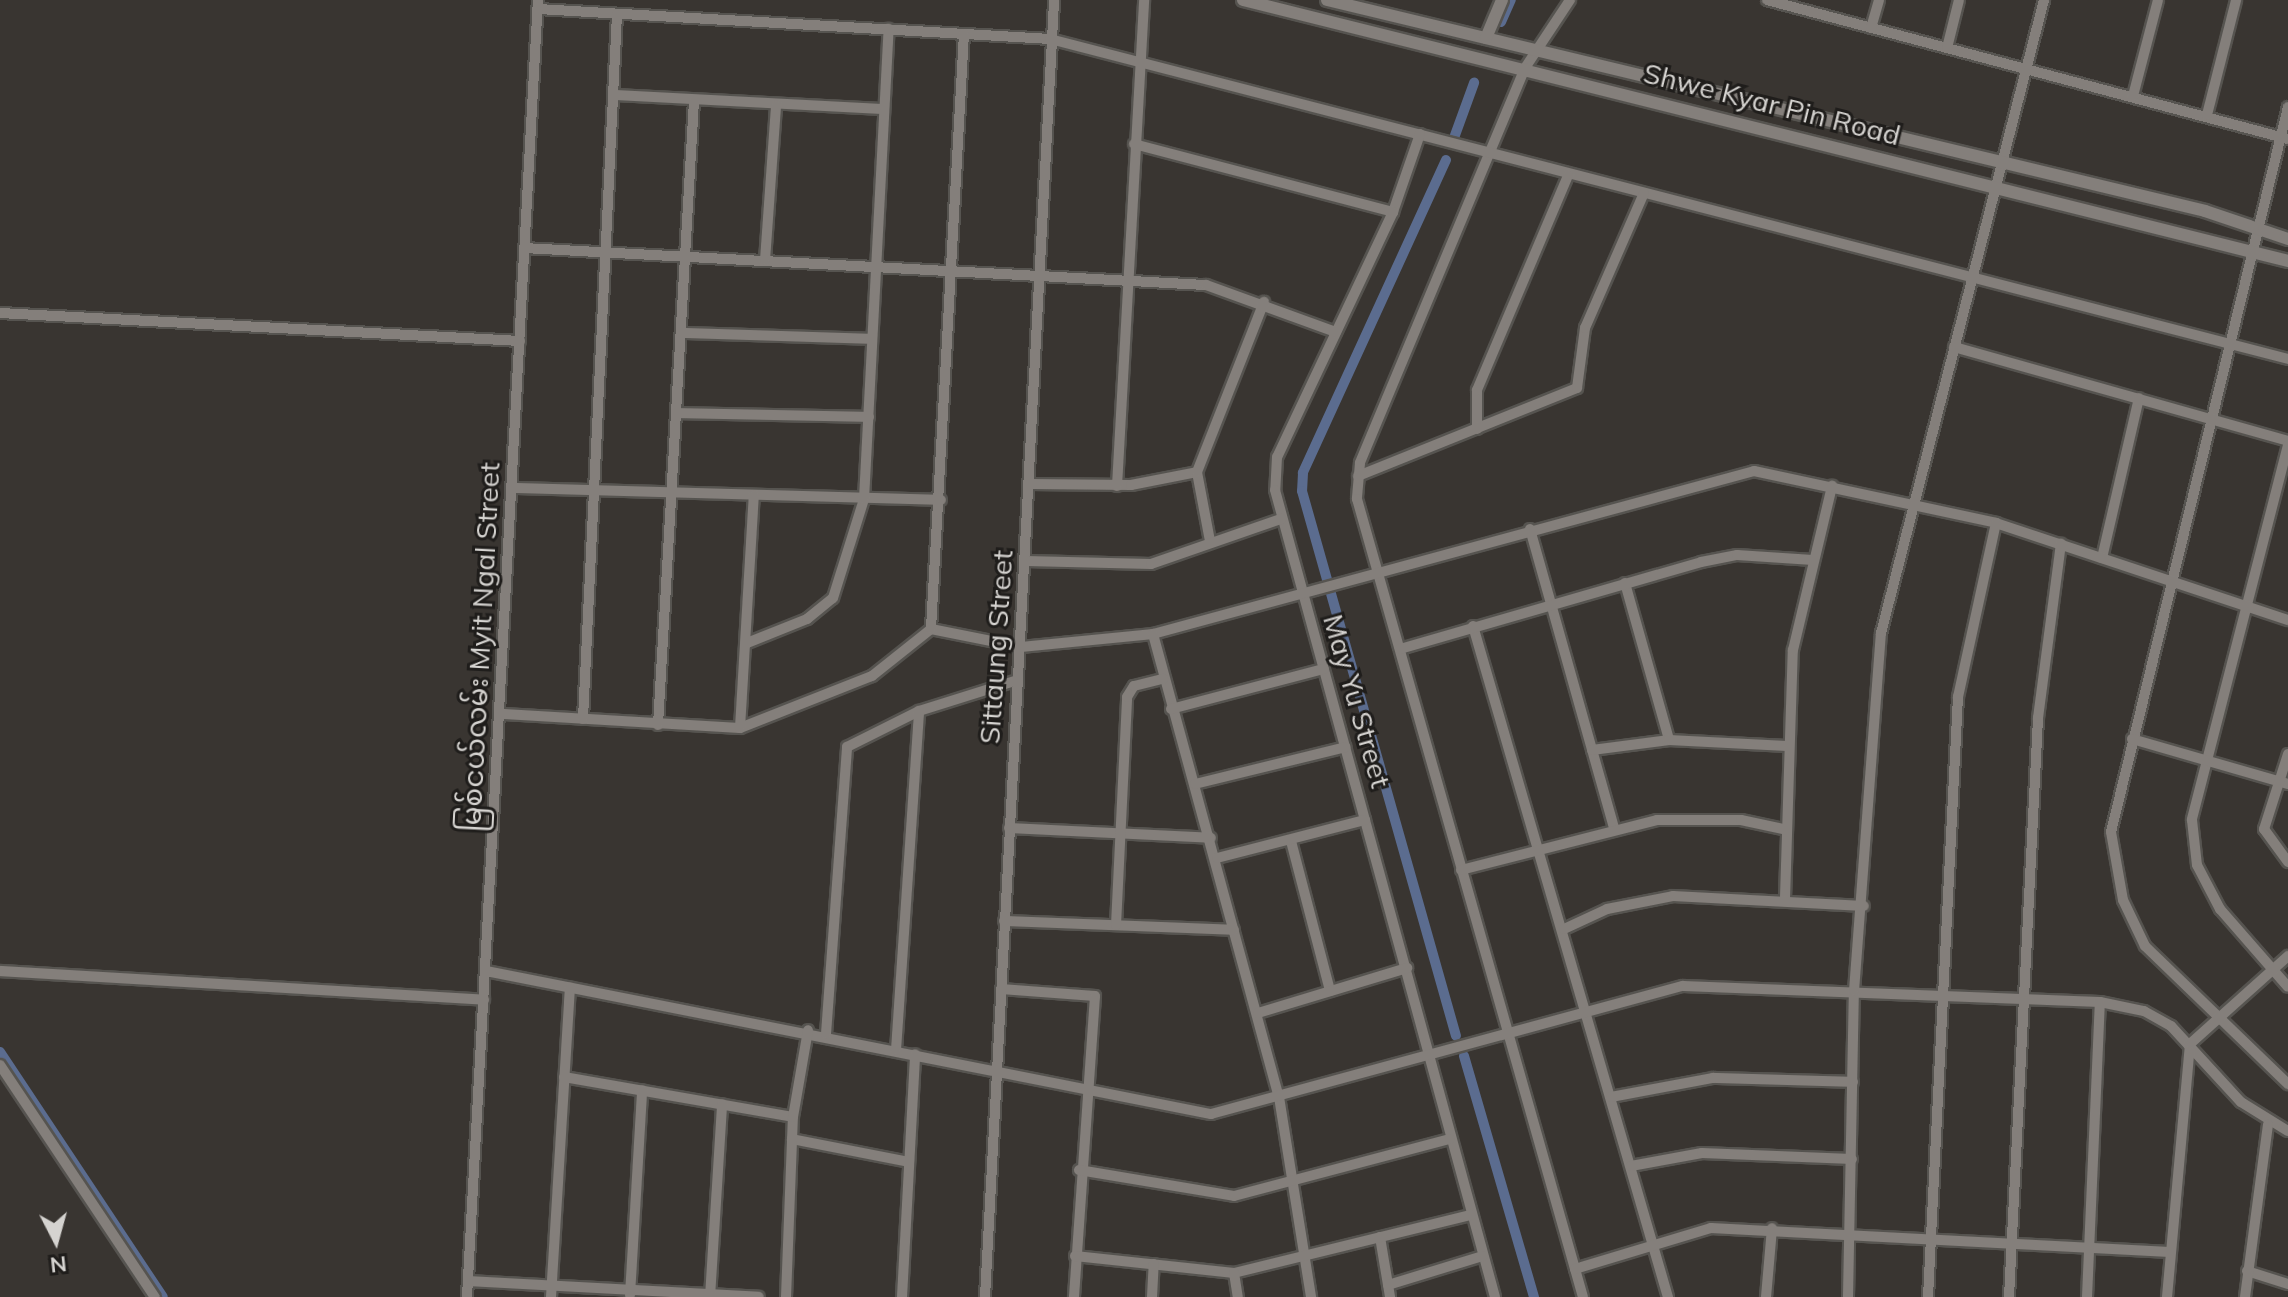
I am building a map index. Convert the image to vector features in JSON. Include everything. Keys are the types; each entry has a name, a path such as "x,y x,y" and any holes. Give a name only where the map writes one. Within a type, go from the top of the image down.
{"street":[{"name":"Sittaung Street","path":"985,1297 1015,681 1021,647 1026,561 1054,0"},
{"path":"1117,486 1144,0"},
{"name":"Shwe Kyar Pin Road","path":"1243,0 2255,247 2288,261"},
{"name":"Shwe Kyar Pin Road","path":"1327,0 1999,162 2259,228 2288,239"},
{"path":"1486,38 1502,0"},
{"path":"1570,0 1525,68 1358,476 1377,574 1583,1297"},
{"path":"1767,0 2284,138"},
{"path":"1871,28 1879,0"},
{"path":"1947,48 1959,0"},
{"path":"1848,1297 1854,991 1864,906 1878,659 1911,503 1954,347 1993,183 2044,0"},
{"path":"2133,96 2158,0"},
{"path":"2207,115 2236,0"},
{"path":"538,4 617,15 1050,39 1139,68 1420,134 1568,176 1973,272 2235,341 2288,359"},
{"name":"မြစ်ငယ်လမ်း Myit Ngal Street","path":"467,1297 504,714 538,4"},
{"path":"583,719 616,95 617,15"},
{"path":"747,643 807,619 833,598 864,499 882,109 889,29"},
{"path":"504,714 740,728 872,676 931,629 954,271 964,34"},
{"path":"616,95 882,109"},
{"path":"658,725 679,413 694,101"},
{"path":"765,260 776,105"},
{"path":"2288,107 2284,138 2259,228 2235,341 2171,583 2111,832 2123,900 2145,946 2217,1023 2288,1084"},
{"name":"May Yu Street","path":"1420,134 1393,212 1277,457 1281,519 1407,968 1450,1139 1495,1297"},
{"path":"1134,144 1393,212"},
{"path":"1477,429 1477,390 1568,176"},
{"path":"1358,476 1577,388 1585,328 1644,193"},
{"path":"524,248 688,254 1206,285 1264,302 1336,332"},
{"path":"1210,541 1197,472 1264,302"},
{"path":"0,313 520,341"},
{"path":"683,333 871,339"},
{"path":"1954,347 2215,416 2288,443 2192,820 2197,865 2220,909 2272,973 2288,987"},
{"path":"2102,558 2139,398"},
{"path":"679,413 869,417"},
{"path":"931,629 1021,647 1153,634 1530,529 1754,471 1996,523 2288,620"},
{"path":"1030,484 1117,486 1197,472"},
{"path":"1785,898 1783,829 1793,650 1832,486"},
{"path":"513,488 596,487 941,500"},
{"path":"740,728 754,495"},
{"path":"1026,561 1128,566 1281,519"},
{"path":"1928,1297 1928,1240 1961,671 1996,523"},
{"path":"1530,529 1614,828"},
{"path":"2009,1297 2021,999 2038,718 2061,544"},
{"path":"1400,649 1625,583 1737,555 1813,560"},
{"path":"1625,583 1669,740"},
{"path":"1473,626 1537,849 1564,929 1668,1297"},
{"path":"1153,634 1171,709 1217,858 1279,1097 1295,1179 1311,1297"},
{"path":"1171,709 1324,669"},
{"path":"1116,925 1127,697 1134,686 1163,679"},
{"path":"826,1034 845,754 851,740 919,711 1015,681"},
{"path":"896,1050 919,711"},
{"path":"2132,739 2284,783"},
{"path":"1592,750 1669,740 1787,746"},
{"path":"1195,784 1346,747"},
{"path":"2288,754 2284,783 2264,829 2288,862"},
{"path":"1461,870 1614,828 1689,818 1783,829"},
{"path":"1217,858 1365,820"},
{"path":"1009,828 1211,838"},
{"path":"1291,841 1330,991"},
{"path":"1564,929 1607,909 1673,896 1785,898 1864,906"},
{"path":"1004,921 1234,930"},
{"path":"2167,1297 2190,1044 2217,1023 2288,956"},
{"path":"1258,1013 1407,968"},
{"path":"0,971 484,1000"},
{"path":"486,971 808,1030 996,1072 1211,1114 1683,986 2100,1002 2144,1011 2190,1044 2268,1125 2288,1131"},
{"path":"552,1292 570,988"},
{"path":"1001,989 1095,996 1097,1034 1086,1090 1079,1170 1074,1297"},
{"path":"2087,1297 2100,1002"},
{"path":"786,1297 793,1117 808,1030"},
{"path":"902,1297 915,1054"},
{"path":"0,1065 155,1297"},
{"path":"564,1077 793,1117"},
{"path":"1611,1097 1713,1078 1853,1082"},
{"path":"630,1294 642,1090"},
{"path":"710,1295 722,1104"},
{"path":"2245,1297 2268,1125"},
{"path":"792,1139 909,1162"},
{"path":"1079,1170 1234,1196 1450,1139"},
{"path":"1631,1166 1702,1153 1852,1159"},
{"path":"1075,1256 1234,1273 1471,1215"},
{"path":"1575,1269 1711,1228 1851,1232 2012,1247 2169,1252"},
{"path":"1766,1297 1772,1228"},
{"path":"1380,1237 1389,1291 1483,1256"},
{"path":"1152,1297 1154,1264"},
{"path":"2247,1271 2288,1284"},
{"path":"1234,1273 1238,1297"},
{"path":"468,1281 552,1292 759,1297"}],"waterway":[{"path":"1501,22 1511,0"},
{"path":"1454,138 1474,83"},
{"path":"1446,160 1303,473 1302,491 1456,1036"},
{"path":"0,1052 163,1297"},
{"path":"1464,1056 1534,1297"}]}
